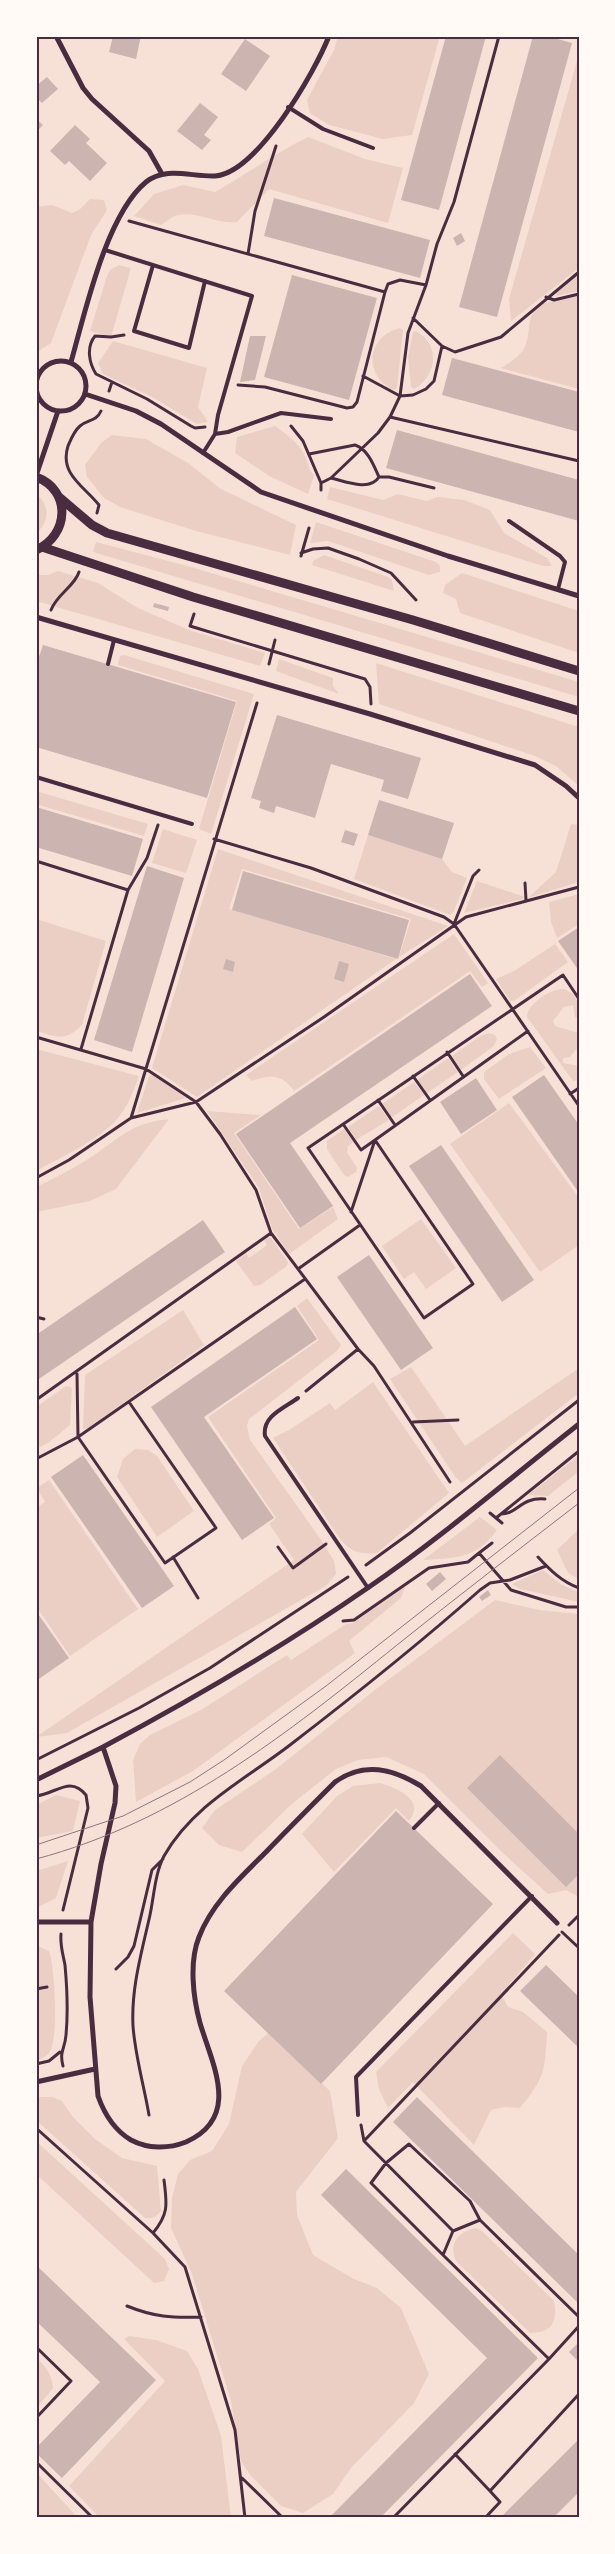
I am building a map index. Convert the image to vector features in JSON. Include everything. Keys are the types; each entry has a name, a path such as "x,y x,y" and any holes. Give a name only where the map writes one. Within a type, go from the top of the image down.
{"street":[{"path":"56,36 92,99 149,151 162,174"},
{"path":"70,362 105,250 120,217 144,184 162,174 216,176 227,174 240,167 257,152 274,128 317,64 329,36"},
{"path":"70,362 84,375 85,394 75,407 58,411 48,407 41,400 37,390 37,379 42,370 50,363 70,362"},
{"path":"85,394 136,411 161,424 245,483 288,503 579,596"},
{"path":"58,411 36,477 50,485 59,497 92,525 107,533 413,620 579,670"},
{"path":"39,548 55,537 62,522 62,505 59,497"},
{"path":"39,548 193,597 579,711"},
{"path":"36,617 370,714 535,765 566,786 579,798"},
{"path":"36,1780 103,1747 264,1657 368,1588 579,1424"},
{"path":"103,1747 116,1786 115,1802 101,1864 91,1922 90,1997 95,2069 98,2096 103,2110 125,2136 142,2145 163,2147 179,2144 197,2137 209,2125 217,2110 220,2093 218,2076 200,2022 194,1979 193,1963 198,1938 213,1911 231,1887 335,1782 346,1774 371,1768 402,1775 422,1786 557,1923"},
{"path":"36,1922 91,1922"},
{"path":"36,2082 95,2069"}],"lane":[{"path":"288,107 323,129 373,148"},
{"path":"105,250 252,296 215,434 202,453"},
{"path":"153,266 134,332 189,348 205,281"},
{"path":"215,434 228,432 281,413 331,418"},
{"path":"509,521 560,556 565,562 558,589"},
{"path":"108,664 114,640"},
{"path":"36,777 192,824"},
{"path":"298,1398 269,1419 264,1427 265,1436 368,1588"},
{"path":"414,1828 439,1803"},
{"path":"358,2114 356,2077 532,1896"}],"path":[{"path":"321,483 331,478 362,449 390,417 400,396 408,333 426,285 436,244 454,202 499,36"},
{"path":"248,254 255,211 274,156 276,145 274,128"},
{"path":"120,217 385,292"},
{"path":"413,318 442,346 455,352 501,337 545,297 579,272"},
{"path":"228,383 265,387 346,408 352,407 357,402 388,284 394,281 426,285"},
{"path":"545,297 554,300 579,294"},
{"path":"134,332 111,337 95,336 89,357 96,374 148,399 190,426 216,428"},
{"path":"363,376 400,396 413,395 430,385 436,376 442,346"},
{"path":"281,413 303,441 321,483 321,490"},
{"path":"390,417 579,461"},
{"path":"309,454 355,445 362,449 379,477"},
{"path":"331,478 352,484 368,484 375,482 379,477"},
{"path":"379,477 389,477 434,488"},
{"path":"309,528 301,555 313,549 328,548 359,559 391,573 416,600"},
{"path":"194,614 190,626 365,679 372,696 370,714"},
{"path":"269,664 275,640"},
{"path":"131,1118 214,838 257,703"},
{"path":"81,1049 128,890 148,858 161,814"},
{"path":"214,838 364,887 444,917 454,924 579,1106"},
{"path":"36,861 128,890"},
{"path":"454,924 473,876 478,870"},
{"path":"525,883 526,900"},
{"path":"36,1178 69,1160 131,1118 196,1102 324,1017 466,917 579,887"},
{"path":"375,1140 473,1284 424,1318 308,1148 563,975 579,999"},
{"path":"343,1124 361,1150 528,1031"},
{"path":"36,1037 146,1069 196,1102 220,1134 256,1190 271,1233 358,1349 374,1366 450,1482"},
{"path":"447,1052 463,1076"},
{"path":"413,1076 430,1100"},
{"path":"570,1094 579,1088"},
{"path":"378,1100 395,1125"},
{"path":"351,1212 375,1140"},
{"path":"298,1269 360,1225"},
{"path":"36,1400 271,1233"},
{"path":"36,1459 78,1437 305,1279"},
{"path":"36,1317 44,1319"},
{"path":"298,1398 358,1349"},
{"path":"76,1373 78,1437 165,1563 216,1528 129,1402"},
{"path":"369,1562 579,1400"},
{"path":"412,1422 458,1420"},
{"path":"496,1518 579,1451"},
{"path":"501,1514 508,1514 528,1499 544,1499"},
{"path":"490,1514 502,1523"},
{"path":"278,1546 292,1568 328,1543"},
{"path":"338,1622 354,1620 429,1568 468,1562 492,1543"},
{"path":"479,1553 511,1590 535,1599 566,1607 579,1607"},
{"path":"173,1557 198,1598"},
{"path":"538,1557 546,1566 569,1584 579,1588"},
{"path":"116,1969 128,1957 134,1946 152,1870 163,1858 183,1829 212,1800 261,1767 354,1696 480,1590 490,1583 510,1580 546,1566"},
{"path":"36,1760 139,1708 210,1668 340,1582"},
{"path":"36,1796 64,1785 75,1786 86,1795 88,1808 71,1881 64,1898"},
{"path":"149,2115 133,2026 135,1983 163,1858"},
{"path":"364,2142 562,1932 579,1948"},
{"path":"36,2064 49,2061 60,2052 66,2037 65,1964 60,1948"},
{"path":"36,1989 47,1987"},
{"path":"60,2052 62,2060"},
{"path":"358,2114 364,2142 454,2230"},
{"path":"36,2128 154,2234 185,2266 235,2430 242,2478 245,2518"},
{"path":"549,2359 371,2183 386,2163 409,2144 470,2201 480,2220 579,2317"},
{"path":"154,2234 165,2219 164,2180"},
{"path":"443,2255 454,2230 480,2220"},
{"path":"127,2306 149,2315 166,2318 201,2317"},
{"path":"393,2518 579,2326"},
{"path":"36,2347 71,2381 36,2418"},
{"path":"490,2492 579,2394"},
{"path":"455,2454 500,2502 485,2518"},
{"path":"36,2462 93,2518"},
{"path":"242,2478 283,2518"}],"shaded area":[{"path":"338,36 440,36 412,135 383,139 329,125 310,113 307,100 334,50"},
{"path":"579,54 579,268 511,321 509,299"},
{"path":"308,137 365,159 403,168 388,223 269,189 237,222 185,214 178,215 161,225 134,216 154,194 183,185 215,192"},
{"path":"90,199 104,200 107,210 91,235 51,343 36,353 36,207 52,205 72,213 79,210"},
{"path":"119,265 131,268 111,337 90,331 107,276 110,270"},
{"path":"579,273 579,291 556,296 556,293"},
{"path":"579,296 579,389 501,368 516,358 524,348 531,318 536,309 549,302"},
{"path":"400,328 403,330 397,388 394,390 384,384 377,376 373,367 373,357 380,339 389,332"},
{"path":"416,331 429,344 433,360 428,376 414,389 411,387 408,357 413,332"},
{"path":"113,341 207,368 198,407 208,422 197,424 152,397 103,374 98,363"},
{"path":"275,426 295,442 306,457 310,470 314,475 308,494 269,476 235,453 237,437"},
{"path":"112,435 146,439 188,463 221,489 296,525 290,555 196,531 120,507 104,498 87,477 85,465 101,443"},
{"path":"330,487 383,500 398,494 426,501 438,497 464,500 490,510 504,533 547,558 552,566 543,566 327,499"},
{"path":"36,494 44,503 46,518 41,529 36,533"},
{"path":"316,522 436,562 440,566 440,572 429,575 328,541 310,543"},
{"path":"96,542 191,567 579,682 579,697 93,552"},
{"path":"324,555 388,577 392,580 394,591 312,565 313,561"},
{"path":"58,571 98,583 138,608 189,630 265,653 260,666 36,601 36,575 48,575"},
{"path":"462,573 579,611 579,653 460,613 456,599 443,593 445,585"},
{"path":"124,655 254,694 211,834 199,829 237,701 118,665 120,656"},
{"path":"279,659 333,678 333,686 339,694 276,671"},
{"path":"376,663 579,727 579,786 556,766 535,756 379,704"},
{"path":"36,791 148,824 144,836 36,804"},
{"path":"571,824 579,825 579,882 528,898 556,872"},
{"path":"163,829 197,840 186,873 152,863"},
{"path":"368,835 442,859 452,872 467,878 454,911 450,915 354,879"},
{"path":"218,849 448,926 399,957 411,919 242,869 229,909 396,959 197,1097 152,1068"},
{"path":"477,881 527,898 464,913"},
{"path":"579,894 579,924 557,938 551,922 549,902"},
{"path":"36,919 106,941 82,1025 66,1036 60,1037 36,1031"},
{"path":"454,934 488,983 482,987 470,971 294,1091 285,1082 276,1077 265,1077 252,1081 246,1075"},
{"path":"555,944 568,962 514,1001 510,1001 496,979 514,971"},
{"path":"564,989 574,996 579,1016 575,1018 573,1005 564,1007 553,1021 555,1026 579,1033 579,1046 570,1057 563,1058 563,1063 579,1066 579,1080 573,1081 527,1017 535,1002 553,991"},
{"path":"489,1033 495,1035 497,1039 494,1046 461,1070 452,1056 480,1036"},
{"path":"530,1047 546,1068 499,1099 484,1079 484,1072 509,1054"},
{"path":"36,1049 139,1076 125,1108 111,1126 80,1148 36,1171"},
{"path":"448,1058 458,1072 427,1093 417,1080"},
{"path":"152,1075 186,1098 137,1113 149,1076"},
{"path":"414,1082 424,1095 391,1118 382,1104"},
{"path":"509,1103 579,1198 579,1245 540,1272 450,1144"},
{"path":"379,1106 389,1120 356,1140 348,1127"},
{"path":"207,1111 261,1115 234,1133 299,1229 333,1207 338,1219 289,1254 272,1229 259,1188"},
{"path":"169,1119 116,1189 90,1201 36,1212 36,1187 97,1153 130,1130 147,1123"},
{"path":"344,1129 354,1142 348,1146 347,1152 357,1168 356,1172 348,1177 344,1175 327,1149 327,1141"},
{"path":"421,1219 456,1268 426,1289 414,1272 404,1279 382,1246"},
{"path":"268,1237 271,1238 288,1262 287,1266 260,1285 254,1286 236,1261 246,1253 249,1258 267,1245 264,1240"},
{"path":"307,1298 341,1345 337,1351 249,1419 247,1426 250,1440 322,1541 334,1561 336,1574 326,1586 67,1733 36,1737 294,1560 269,1524 276,1518 208,1417 319,1340 297,1306"},
{"path":"183,1310 204,1345 88,1428 83,1429 85,1375"},
{"path":"411,1367 465,1446 579,1368 579,1393 462,1483 456,1478 390,1379"},
{"path":"373,1382 449,1493 377,1553 366,1553 352,1550 340,1539 273,1438 289,1430 330,1403 335,1410"},
{"path":"66,1386 72,1389 70,1425 48,1443 36,1449 36,1407"},
{"path":"135,1449 148,1450 157,1456 194,1511 157,1537 117,1477 123,1459"},
{"path":"579,1455 579,1471 548,1496 528,1495"},
{"path":"49,1480 138,1609 70,1656 36,1606 36,1508 45,1502 37,1488"},
{"path":"480,1517 497,1530 481,1547 464,1555 446,1559 423,1560"},
{"path":"579,1529 579,1579 568,1573 557,1550"},
{"path":"543,1570 562,1585 579,1592 579,1602 520,1589 512,1584"},
{"path":"405,1587 401,1598 349,1641 355,1653 193,1771 136,1802 133,1760 140,1744 150,1735 201,1710 287,1655 291,1660 346,1624 353,1623"},
{"path":"495,1600 540,1610 579,1614 579,1897 566,1890 548,1894 504,1854 424,1774 386,1757 358,1760 336,1769 293,1803 242,1852 219,1845 202,1828 215,1810 276,1769 376,1689"},
{"path":"380,1783 394,1788 407,1796 412,1801 414,1807 413,1814 409,1821 396,1808 334,1872 302,1834 337,1796 353,1786"},
{"path":"56,1795 80,1801 73,1831 36,1838 36,1805"},
{"path":"68,1861 56,1898 36,1908 36,1871"},
{"path":"513,1933 535,1954 501,1994 508,2007 523,2012 547,2032 544,2065 539,2081 520,2108 504,2107 491,2110 474,2145 413,2082 388,2108 379,2089 376,2072"},
{"path":"36,1945 49,1951 53,1972 55,2019 52,2046 49,2053 36,2062"},
{"path":"268,2033 330,2091 338,2138 296,2192 297,2215 313,2255 352,2278 377,2288 401,2308 429,2374 414,2403 351,2468 333,2494 303,2513 281,2506 252,2477 241,2462 231,2401 192,2274 171,2228 172,2198 178,2174 190,2160 212,2151 229,2124 242,2066 259,2041"},
{"path":"36,2097 53,2097 62,2101 72,2116 95,2139 122,2158 157,2166 161,2211 152,2218 145,2218 36,2120"},
{"path":"36,2141 165,2259 169,2269 164,2281 154,2283 36,2174"},
{"path":"475,2228 481,2230 554,2301 554,2320 552,2325 544,2331 530,2333 457,2262 453,2250 456,2240 459,2236"},
{"path":"129,2336 156,2340 187,2351 198,2369 221,2436 231,2518 100,2518 69,2486 165,2381 124,2339"},
{"path":"36,2357 48,2371 53,2388 36,2409"},
{"path":"36,2472 78,2518 36,2518"}],"building":[{"path":"113,36 141,36 136,59 109,52"},
{"path":"446,36 486,36 439,210 401,200"},
{"path":"533,36 547,36 572,43 497,317 459,307"},
{"path":"245,39 270,56 246,91 221,74"},
{"path":"47,77 58,89 42,103 36,97 36,86"},
{"path":"200,103 218,117 204,135 211,140 202,150 177,131"},
{"path":"36,119 43,125 36,132"},
{"path":"75,125 90,139 86,143 107,163 90,181 69,161 65,165 50,151"},
{"path":"274,198 430,240 420,278 264,236"},
{"path":"461,233 465,241 457,246 453,238"},
{"path":"292,275 377,298 349,400 264,377"},
{"path":"250,336 266,336 255,380 240,382"},
{"path":"452,358 579,392 579,432 442,395"},
{"path":"397,430 579,480 579,521 386,468"},
{"path":"154,603 169,607 168,611 153,607"},
{"path":"43,645 236,702 207,798 36,747 36,666"},
{"path":"277,715 421,758 408,799 381,791 384,780 331,764 315,818 276,806 274,813 259,808 261,801 251,798"},
{"path":"379,800 454,823 442,859 368,835"},
{"path":"36,807 143,839 132,876 36,847"},
{"path":"345,830 358,834 354,846 341,842"},
{"path":"147,866 184,878 132,1052 94,1040"},
{"path":"243,871 409,920 398,959 232,910"},
{"path":"579,927 579,971 558,941"},
{"path":"226,959 235,962 233,972 223,969"},
{"path":"339,961 349,964 344,982 334,979"},
{"path":"470,974 492,1006 290,1143 333,1206 300,1228 236,1134"},
{"path":"544,1075 579,1125 579,1193 512,1097"},
{"path":"476,1078 497,1110 461,1134 440,1102"},
{"path":"441,1145 534,1280 502,1302 409,1166"},
{"path":"203,1220 225,1252 36,1381 36,1335"},
{"path":"369,1255 433,1348 401,1370 337,1277"},
{"path":"295,1307 317,1339 204,1417 274,1518 242,1540 151,1407"},
{"path":"83,1455 174,1586 142,1608 51,1477"},
{"path":"440,1572 446,1579 432,1591 426,1584"},
{"path":"488,1590 491,1595 482,1601 479,1597"},
{"path":"36,1611 69,1658 36,1681"},
{"path":"500,1755 579,1834 579,1874 566,1887 467,1788"},
{"path":"396,1811 493,1904 321,2084 224,1991"},
{"path":"546,1965 579,1997 579,2048 520,1991"},
{"path":"417,2097 579,2255 579,2304 393,2122"},
{"path":"346,2169 538,2358 380,2518 329,2518 487,2358 321,2195"},
{"path":"36,2265 156,2380 62,2478 36,2453 36,2448 100,2382 36,2321"},
{"path":"579,2342 579,2362 569,2352"},
{"path":"579,2439 579,2492 553,2518 500,2518"}],"tram line":[{"path":"36,1845 123,1816 190,1782 224,1760 326,1686 579,1488"},
{"path":"36,1859 87,1843 136,1822 183,1798 228,1771 314,1711 579,1503"}]}
